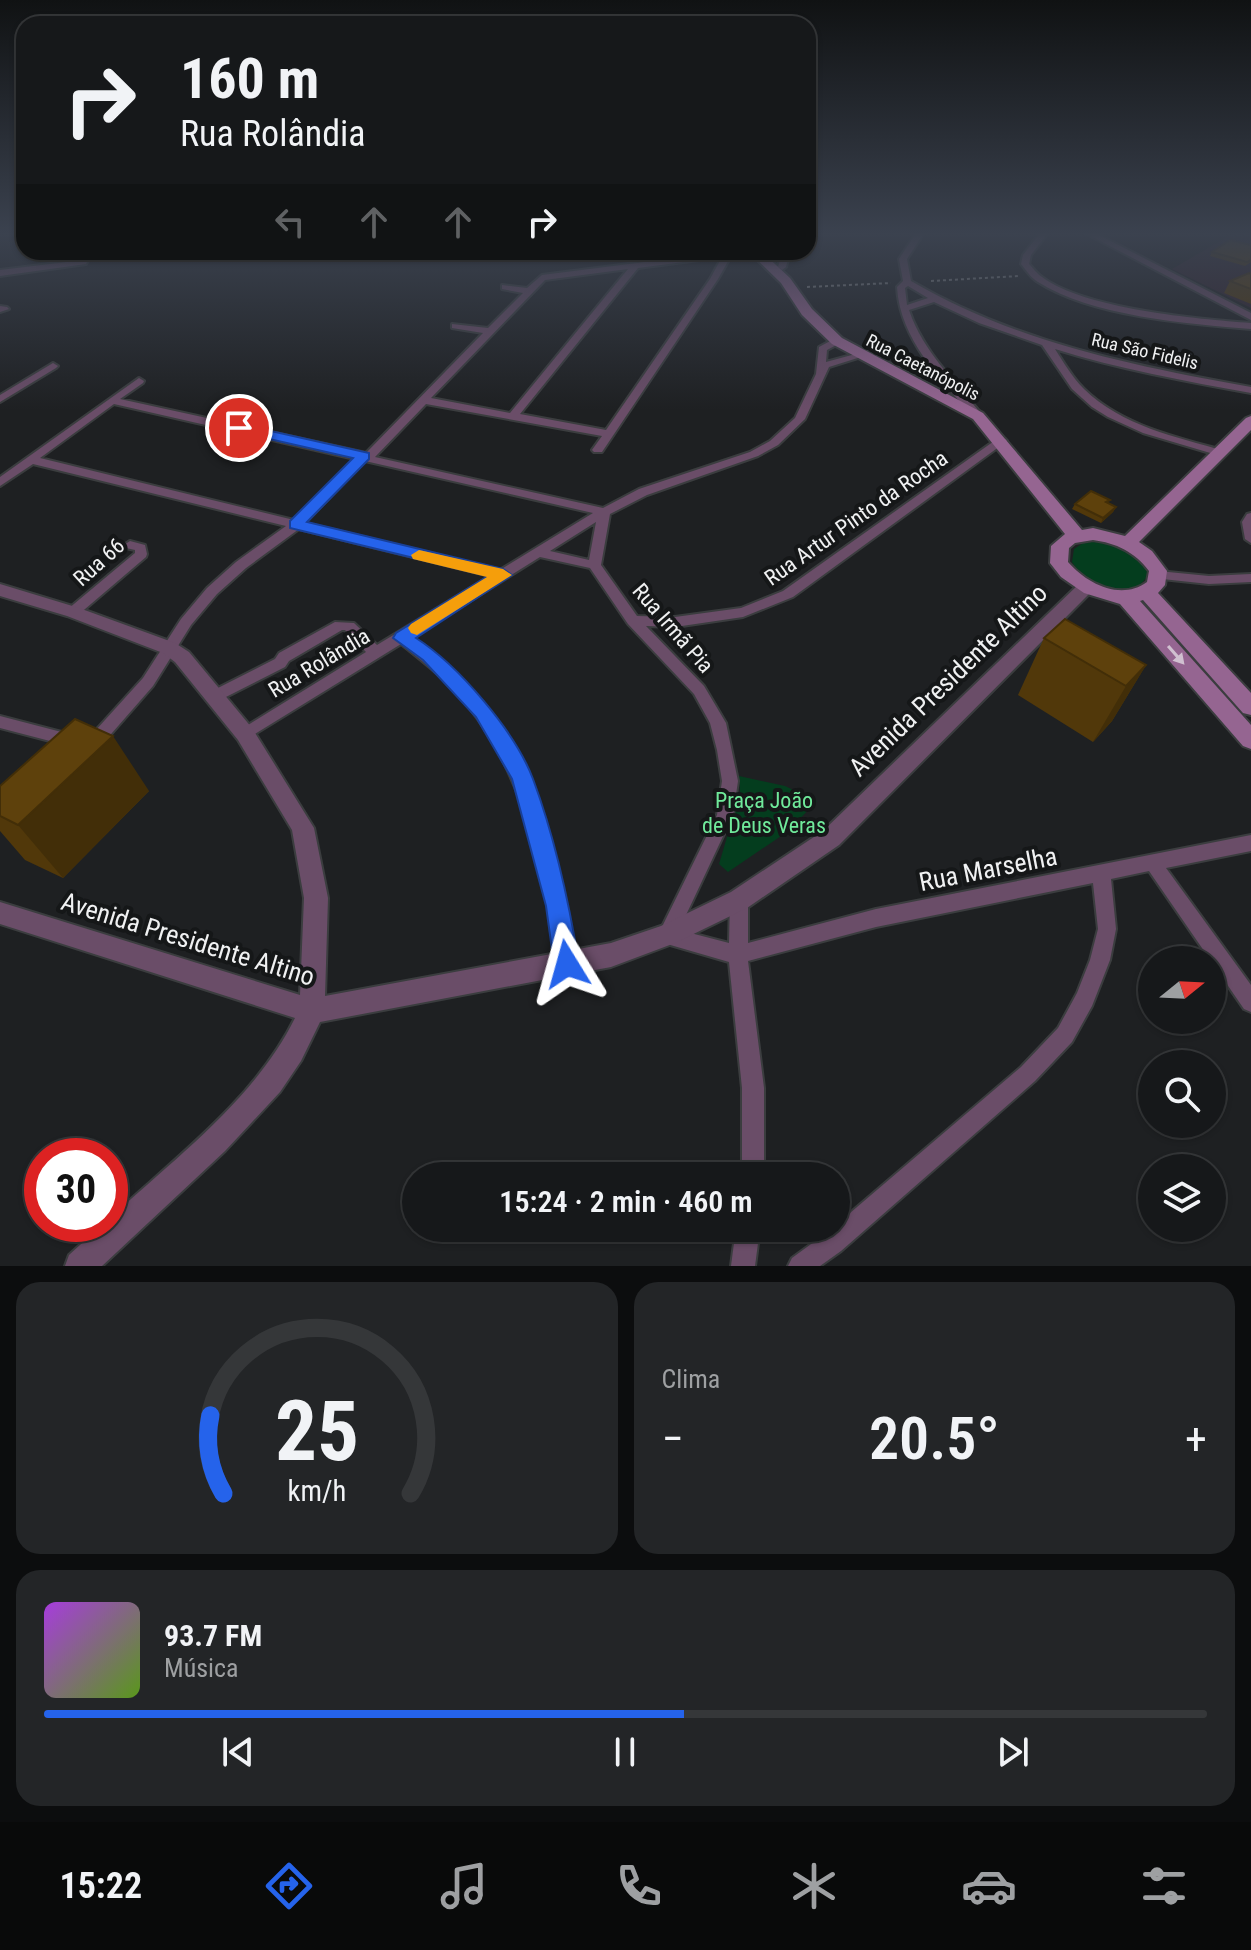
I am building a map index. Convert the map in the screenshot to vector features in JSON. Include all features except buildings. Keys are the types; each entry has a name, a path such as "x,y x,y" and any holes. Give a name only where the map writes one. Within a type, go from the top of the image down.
{"main road":[{"name":"Rua Caetanópolis","path":"795,292 807,312 837,341 859,356 978,416"},
{"path":"807,312 822,349"},
{"path":"978,416 1077,536"},
{"path":"1128,543 1251,421"},
{"path":"1251,707 1153,584 1149,558 1128,543 1102,535 1077,536 1064,541 1057,557 1063,570 1086,587 1125,597 1251,740"},
{"path":"1125,597 1153,584"}],"street":[{"path":"0,722 86,751 148,682 186,622 226,577 296,525 528,292"},
{"path":"512,417 614,292"},
{"path":"598,450 705,292"},
{"path":"901,292 903,309 930,360 978,416"},
{"name":"Rua São Fidelis","path":"923,292 961,313 1045,342 1251,390"},
{"path":"1064,292 1132,310 1251,326"},
{"path":"1203,292 1251,317"},
{"path":"903,309 934,299"},
{"path":"455,326 490,331"},
{"path":"114,401 604,512 643,492 754,454 774,443 800,419 820,372 822,349 837,341"},
{"path":"1045,342 1075,386 1104,410 1129,424 1221,453"},
{"path":"820,372 830,362 859,356"},
{"path":"0,399 53,366"},
{"path":"0,482 139,381"},
{"path":"423,400 609,434"},
{"name":"Rua Artur Pinto da Rocha","path":"633,621 675,622 743,612 788,594 1001,441"},
{"path":"32,460 503,575"},
{"path":"538,553 594,565 604,512"},
{"name":"Rua Rolândia","path":"245,734 604,512"},
{"path":"1251,517 1248,522 1251,539"},
{"name":"Rua 66","path":"73,612 141,554 141,548 130,545"},
{"name":"Rua Irmã Pia","path":"594,565 633,621 687,676 709,705 718,723 730,781 725,815 667,935"},
{"path":"1153,584 1251,578"},
{"name":"Avenida Presidente Altino","path":"0,913 312,1011 611,955 667,935 739,900 831,838 1086,587"},
{"path":"0,590 73,612 169,648 196,672 245,734 303,828 316,898 317,958 312,1011 292,1052 270,1082 215,1141 80,1266"},
{"path":"215,696 280,663 284,657 340,625 349,626 377,654"},
{"path":"402,638 430,656 483,712 522,778 555,893 567,964"},
{"name":"Rua Marselha","path":"738,955 852,923 1251,843"},
{"path":"1153,863 1251,1002"},
{"path":"800,1266 833,1243 1005,1095 1065,1035 1085,999 1100,960 1107,929 1101,873"},
{"path":"739,900 738,955 753,1088 753,1162"},
{"path":"667,935 738,955"},
{"path":"743,1266 746,1242"}],"shaded area":[{"path":"1219,292 1251,292 1251,308"}],"green space":[{"path":"1097,541 1121,547 1141,560 1148,574 1141,583 1132,588 1110,588 1078,570 1072,562 1074,549 1083,543"},
{"name":"Praça João de Deus Veras","path":"739,776 785,786 817,801 787,832 728,872 719,864 740,793"}],"slow traffic":[{"path":"417,628 503,575 419,555"}],"route":[{"path":"239,428 364,456 296,525 503,575 402,638 430,656 483,712 522,778 558,906 567,964"}]}
